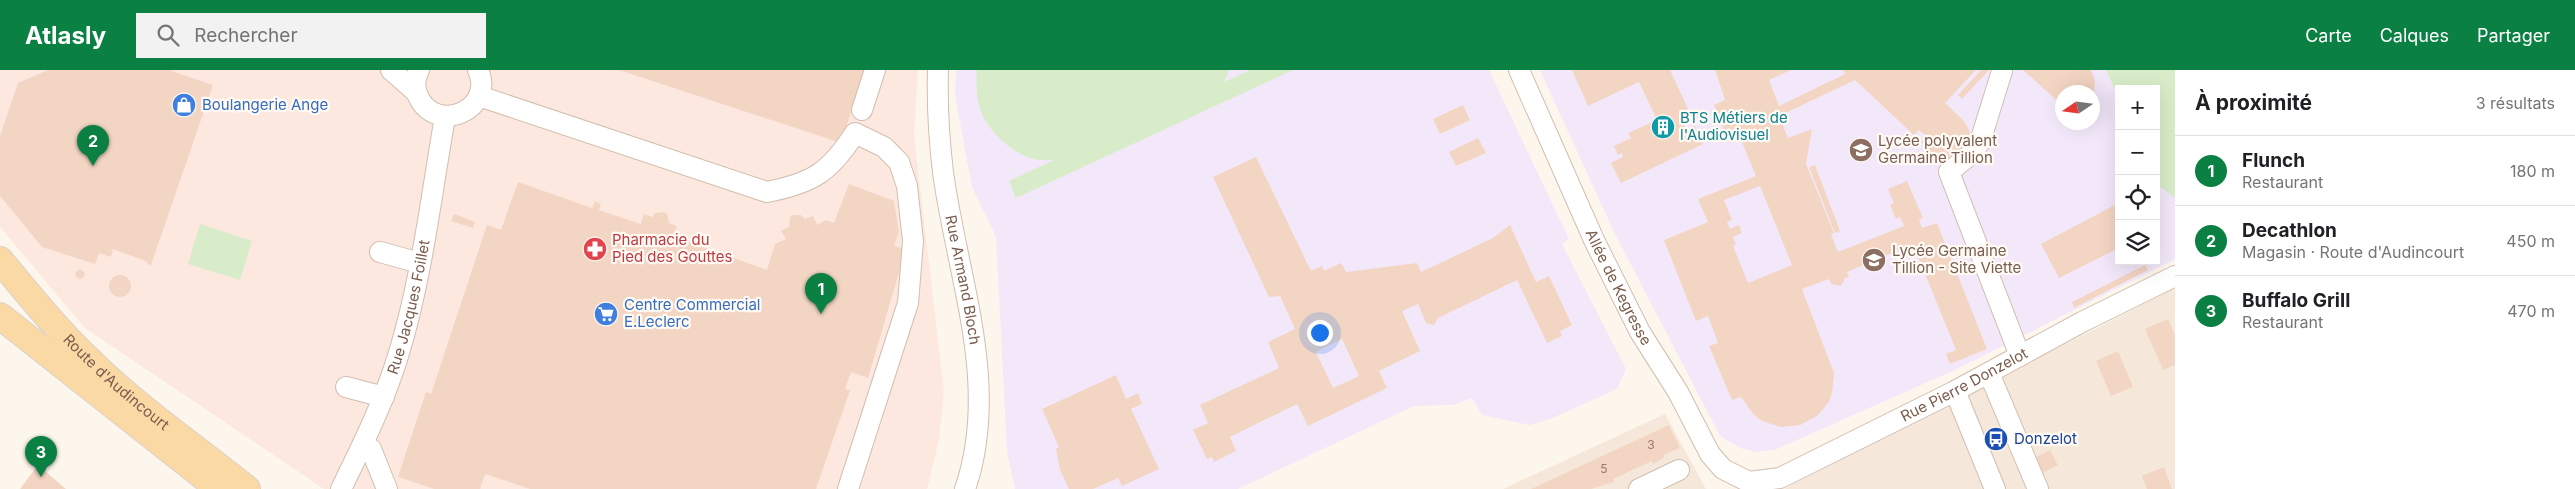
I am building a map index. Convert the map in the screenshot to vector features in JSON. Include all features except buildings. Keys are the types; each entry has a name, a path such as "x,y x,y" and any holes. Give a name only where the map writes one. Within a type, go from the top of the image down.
{"main road":[{"name":"Route d'Audincourt","path":"0,260 36,304 90,362 140,406 192,444 247,489"},
{"name":"Route d'Audincourt","path":"0,316 82,383 218,489"},
{"path":"0,330 82,383"},
{"path":"140,406 267,489"}],"street":[{"path":"392,70 416,92 427,109 445,117 465,112 479,96 481,86 478,70"},
{"path":"416,92 415,82 419,70"},
{"path":"862,110 875,70"},
{"name":"Rue Armand Bloch","path":"938,70 943,172 976,346 979,389 977,436 965,489"},
{"name":"Allée de Kegresse","path":"1519,70 1594,240 1640,332 1678,392 1710,454 1723,469 1749,482"},
{"path":"2002,71 1980,142 1970,154 1949,172 2020,356"},
{"path":"479,96 767,192 805,182 827,169 839,158 855,133 884,147 899,162 907,186 913,241 908,303 848,489"},
{"name":"Rue Jacques Foillet","path":"341,489 384,397 413,302 445,117"},
{"path":"380,252 420,263"},
{"name":"Rue Pierre Donzelot","path":"1749,482 1780,478 1955,391 2175,276"},
{"path":"1989,373 2038,489"},
{"path":"346,386 384,397"},
{"path":"1955,391 1995,489"},
{"path":"362,444 371,449 387,489"},
{"path":"1639,489 1679,470"}],"shaded area":[{"path":"0,70 918,70 914,136 944,391 939,440 927,489 324,489 85,328 0,227"},
{"path":"956,70 1489,70 1569,239 1562,244 1626,369 1617,389 1550,419 1530,425 1482,415 1472,398 1453,405 1414,406 1238,489 1015,489 1007,452 996,237 972,187 955,96"},
{"name":"Lycée Germaine Tillion - Site Viette","path":"1540,70 2175,70 2175,259 1955,370 1774,450 1756,452 1740,448 1720,436 1613,230"},
{"path":"2175,288 2175,489 1784,489"},
{"path":"1665,414 1706,489 1503,489"}],"green space":[{"path":"977,70 1229,70 1224,82 1250,70 1293,70 1016,198 1009,181 1054,160 1029,158 1010,147 994,132 982,114 979,105 976,87"},
{"path":"2106,70 2175,70 2175,198 2160,187 2160,85 2115,85 2115,89"},
{"path":"200,224 252,241 240,280 188,264"}],"place":[{"name":"Boulangerie Ange","path":"184,105"},
{"name":"BTS Métiers de l'Audiovisuel","path":"1663,127"},
{"name":"Lycée polyvalent Germaine Tillion","path":"1861,150"},
{"name":"Decathlon","path":"93,166"},
{"name":"Pharmacie du Pied des Gouttes","path":"595,249"},
{"name":"Lycée Germaine Tillion - Site Viette","path":"1874,260"},
{"name":"Centre Commercial E.Leclerc","path":"606,314"},
{"name":"Flunch","path":"821,314"},
{"name":"Donzelot","path":"1996,439"},
{"name":"Buffalo Grill","path":"41,477"}]}
